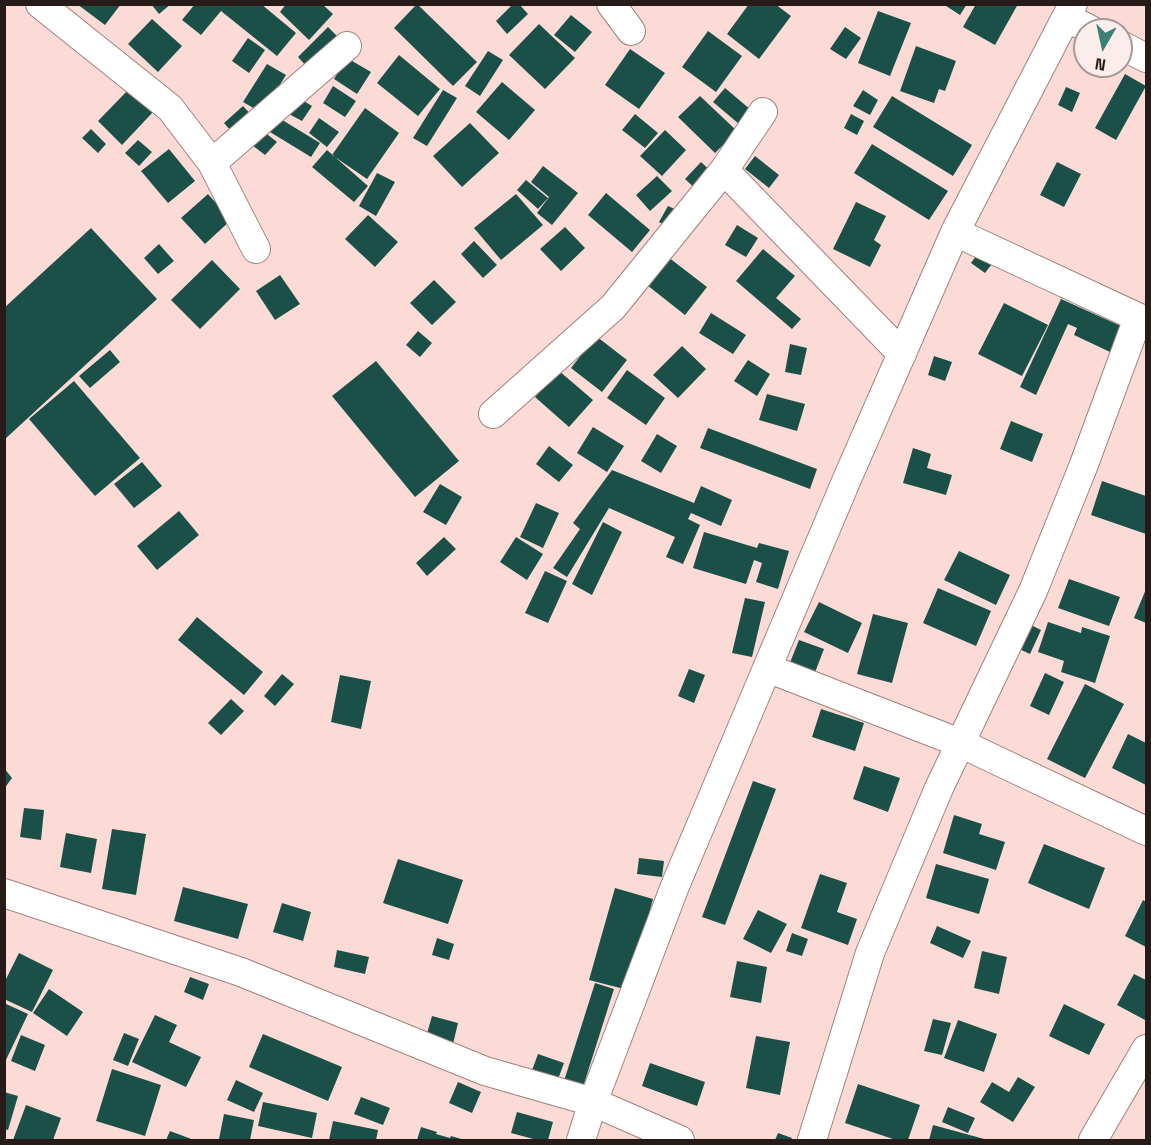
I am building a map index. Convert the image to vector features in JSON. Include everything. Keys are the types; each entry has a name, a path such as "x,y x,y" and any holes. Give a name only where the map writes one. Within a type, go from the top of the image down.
{"street":[{"path":"40,4 170,108 212,163 256,249"},
{"path":"611,4 631,31"},
{"path":"581,1140 592,1102 675,886 955,232 1077,17"},
{"path":"212,163 347,46"},
{"path":"493,414 613,307 724,170 763,112"},
{"path":"724,170 902,354"},
{"path":"812,1140 870,953 939,788 1033,591 1142,320 955,232"},
{"path":"767,668 960,743 1146,831"},
{"path":"4,893 241,972 485,1071 592,1102 680,1140"},
{"path":"1093,1140 1146,1048"}],"building":[{"path":"77,4 121,4 105,25"},
{"path":"151,4 171,4 159,14"},
{"path":"195,4 261,4 296,33 277,56 221,11 201,35 182,20"},
{"path":"286,4 322,4 333,14 309,40 280,12"},
{"path":"417,4 477,62 453,86 394,28"},
{"path":"513,4 519,4 528,14 507,34 496,21"},
{"path":"749,4 775,4 791,16 759,59 727,34"},
{"path":"943,4 967,4 960,15"},
{"path":"976,4 1018,4 995,45 963,27"},
{"path":"878,11 911,23 890,76 858,63"},
{"path":"571,15 592,32 575,52 554,35"},
{"path":"152,19 182,46 158,72 128,44"},
{"path":"539,24 575,58 545,89 509,55"},
{"path":"328,27 340,39 309,69 298,57"},
{"path":"845,27 861,38 846,59 830,49"},
{"path":"708,31 742,56 716,92 682,67"},
{"path":"248,38 265,50 249,73 232,61"},
{"path":"916,46 956,61 945,91 939,89 934,103 900,91"},
{"path":"630,49 665,73 639,109 605,85"},
{"path":"488,51 503,60 480,96 465,86"},
{"path":"399,55 440,89 418,116 377,83"},
{"path":"347,58 371,72 357,94 334,79"},
{"path":"267,64 286,75 262,113 243,102"},
{"path":"1123,78 1132,78 1146,86 1116,140 1095,128"},
{"path":"502,82 535,110 509,140 476,112"},
{"path":"333,86 356,101 345,117 323,103"},
{"path":"1066,87 1080,93 1072,112 1058,105"},
{"path":"725,88 751,110 739,124 713,102"},
{"path":"129,89 153,112 122,145 98,121"},
{"path":"443,90 457,98 427,146 413,138"},
{"path":"863,90 878,100 870,115 853,106"},
{"path":"700,96 737,131 715,153 678,117"},
{"path":"892,96 972,145 953,176 873,127"},
{"path":"299,98 312,106 302,121 289,114"},
{"path":"243,106 257,121 238,139 224,123"},
{"path":"365,108 399,133 367,179 332,155"},
{"path":"635,114 658,133 645,148 622,130"},
{"path":"851,114 864,121 857,135 844,128"},
{"path":"279,118 320,143 311,157 270,132"},
{"path":"319,118 339,132 327,147 309,133"},
{"path":"470,123 499,153 462,187 433,156"},
{"path":"91,129 106,144 98,153 82,138"},
{"path":"665,130 686,150 662,176 640,156"},
{"path":"263,131 277,142 265,155 252,145"},
{"path":"138,140 152,152 139,166 125,153"},
{"path":"872,144 948,191 929,220 854,173"},
{"path":"169,149 195,181 168,203 141,171"},
{"path":"327,150 368,186 354,202 312,167"},
{"path":"755,156 779,175 769,188 745,169"},
{"path":"701,162 716,176 700,193 685,179"},
{"path":"1057,162 1081,174 1064,207 1040,195"},
{"path":"543,166 578,193 552,225 537,213 549,197 531,182"},
{"path":"377,173 395,182 376,216 359,206"},
{"path":"657,176 672,191 650,211 636,195"},
{"path":"526,180 548,198 538,209 517,190"},
{"path":"606,193 650,230 632,252 588,215"},
{"path":"208,194 231,220 205,244 181,218"},
{"path":"516,194 543,225 501,260 474,228"},
{"path":"856,202 886,216 874,240 881,245 870,267 833,249"},
{"path":"668,206 681,212 671,229 659,222"},
{"path":"368,215 398,242 375,267 345,239"},
{"path":"737,225 758,238 746,257 725,245"},
{"path":"565,227 585,248 561,271 540,249"},
{"path":"91,228 157,299 4,440 4,308"},
{"path":"474,241 497,265 483,278 461,254"},
{"path":"159,244 174,261 158,274 144,258"},
{"path":"763,249 795,276 776,298 801,319 792,329 736,281"},
{"path":"981,249 995,260 985,273 971,263"},
{"path":"668,257 707,287 685,315 647,285"},
{"path":"212,260 240,289 200,329 171,300"},
{"path":"280,275 300,304 275,320 256,291"},
{"path":"434,280 456,302 432,325 410,303"},
{"path":"1061,299 1121,326 1110,352 1074,335 1077,328 1068,324 1036,395 1020,387"},
{"path":"1004,303 1048,325 1022,376 978,354"},
{"path":"711,313 746,335 733,354 699,333"},
{"path":"418,331 432,343 420,357 406,345"},
{"path":"596,336 627,360 602,392 571,368"},
{"path":"790,344 807,348 801,375 785,372"},
{"path":"682,346 706,369 678,398 653,375"},
{"path":"110,350 120,362 90,388 79,376"},
{"path":"934,356 952,362 945,381 928,375"},
{"path":"748,360 770,374 757,396 734,381"},
{"path":"376,361 459,461 415,497 332,396"},
{"path":"558,370 593,400 569,427 535,397"},
{"path":"627,370 665,398 646,425 607,398"},
{"path":"74,381 140,458 95,496 29,419"},
{"path":"767,394 805,404 797,431 759,420"},
{"path":"1011,421 1043,434 1032,462 1000,449"},
{"path":"593,427 624,446 607,472 577,453"},
{"path":"708,428 817,469 810,489 700,448"},
{"path":"657,434 677,446 661,473 641,461"},
{"path":"549,446 573,465 559,482 536,464"},
{"path":"913,448 931,454 927,468 952,475 946,495 903,483"},
{"path":"142,462 162,486 134,508 114,484"},
{"path":"612,470 694,503 701,486 732,500 721,526 691,513 688,519 700,525 683,564 666,557 675,537 609,508 567,577 553,568 580,529 573,523"},
{"path":"1102,481 1146,496 1146,534 1091,515"},
{"path":"440,484 462,497 446,525 423,512"},
{"path":"536,503 559,513 543,548 520,537"},
{"path":"179,511 199,535 157,570 137,546"},
{"path":"603,522 622,532 592,595 572,584"},
{"path":"704,532 757,548 759,543 789,551 778,589 756,582 762,563 754,560 746,584 693,568"},
{"path":"444,537 456,549 427,576 416,563"},
{"path":"516,537 543,554 527,580 500,562"},
{"path":"959,551 1010,575 996,605 944,580"},
{"path":"545,571 567,581 548,623 525,613"},
{"path":"1069,579 1120,597 1109,626 1058,608"},
{"path":"938,588 991,611 976,646 923,623"},
{"path":"1146,589 1146,623 1134,618"},
{"path":"745,598 765,602 752,657 732,653"},
{"path":"819,602 862,623 848,653 804,632"},
{"path":"873,614 908,623 892,683 857,674"},
{"path":"197,617 263,672 244,695 178,640"},
{"path":"1048,622 1081,633 1082,627 1110,636 1095,683 1061,672 1064,661 1038,652"},
{"path":"1029,624 1041,630 1030,654 1017,648"},
{"path":"799,640 824,649 814,675 789,665"},
{"path":"689,669 705,675 694,703 678,696"},
{"path":"1045,673 1064,682 1049,715 1030,706"},
{"path":"282,674 294,684 275,706 264,696"},
{"path":"340,675 371,681 361,729 331,722"},
{"path":"1085,684 1124,704 1085,778 1047,759"},
{"path":"231,699 244,711 221,735 208,723"},
{"path":"821,709 864,723 855,751 812,737"},
{"path":"1128,734 1146,743 1146,785 1112,768"},
{"path":"864,766 900,778 888,812 853,799"},
{"path":"4,768 12,778 4,789"},
{"path":"753,781 776,789 725,925 702,917"},
{"path":"24,808 44,810 41,840 20,837"},
{"path":"954,815 982,824 979,834 1005,842 996,870 943,853"},
{"path":"112,829 146,834 136,895 102,889"},
{"path":"66,833 97,839 91,873 60,867"},
{"path":"1044,844 1105,868 1089,909 1028,883"},
{"path":"639,858 664,861 662,877 637,874"},
{"path":"398,859 463,880 448,924 383,903"},
{"path":"936,864 989,879 979,914 926,898"},
{"path":"820,874 847,883 837,912 857,919 848,945 801,928"},
{"path":"183,887 248,904 238,939 174,921"},
{"path":"615,888 653,899 628,990 589,980"},
{"path":"1143,900 1146,902 1146,947 1125,936"},
{"path":"282,903 311,912 303,941 273,932"},
{"path":"758,910 787,924 771,953 743,939"},
{"path":"937,926 971,941 963,958 930,943"},
{"path":"792,933 808,939 802,956 786,951"},
{"path":"437,938 454,944 449,960 432,955"},
{"path":"337,950 369,957 365,974 334,967"},
{"path":"982,951 1007,957 999,994 974,988"},
{"path":"19,953 53,970 32,1012 4,999 4,983"},
{"path":"737,961 767,967 761,1003 730,997"},
{"path":"1134,974 1146,980 1145,1020 1117,1005"},
{"path":"190,977 209,984 203,1000 184,992"},
{"path":"595,983 614,989 583,1087 564,1081"},
{"path":"49,989 83,1012 67,1036 33,1013"},
{"path":"4,1003 28,1014 4,1064"},
{"path":"1064,1004 1105,1024 1089,1055 1049,1036"},
{"path":"155,1015 177,1025 169,1042 201,1057 186,1087 132,1062"},
{"path":"432,1016 458,1023 453,1044 426,1037"},
{"path":"933,1019 951,1023 942,1055 924,1051"},
{"path":"958,1020 997,1034 984,1072 944,1058"},
{"path":"124,1033 139,1039 128,1066 113,1060"},
{"path":"263,1034 342,1067 328,1101 249,1067"},
{"path":"21,1035 45,1045 35,1071 11,1061"},
{"path":"756,1036 790,1042 780,1095 746,1088"},
{"path":"538,1054 564,1063 557,1082 531,1073"},
{"path":"650,1063 705,1082 697,1106 642,1086"},
{"path":"112,1069 161,1085 145,1136 96,1121"},
{"path":"1018,1077 1035,1087 1013,1122 980,1102 992,1082 1009,1092"},
{"path":"236,1080 263,1093 254,1112 227,1100"},
{"path":"458,1082 481,1092 472,1113 449,1103"},
{"path":"858,1084 920,1105 908,1140 896,1140 845,1123"},
{"path":"4,1092 18,1096 8,1130 4,1129"},
{"path":"361,1097 390,1108 383,1125 354,1114"},
{"path":"263,1102 317,1113 312,1138 258,1126"},
{"path":"26,1105 61,1118 53,1140 13,1140"},
{"path":"948,1107 975,1118 968,1133 942,1122"},
{"path":"517,1112 553,1122 548,1140 537,1140 511,1133"},
{"path":"224,1114 254,1120 250,1140 219,1139"},
{"path":"333,1121 378,1130 376,1140 329,1140"},
{"path":"933,1125 988,1140 929,1140"},
{"path":"421,1127 437,1132 436,1134 465,1140 417,1140"},
{"path":"170,1131 194,1140 166,1140"},
{"path":"778,1133 792,1138 791,1140 775,1140"}]}
